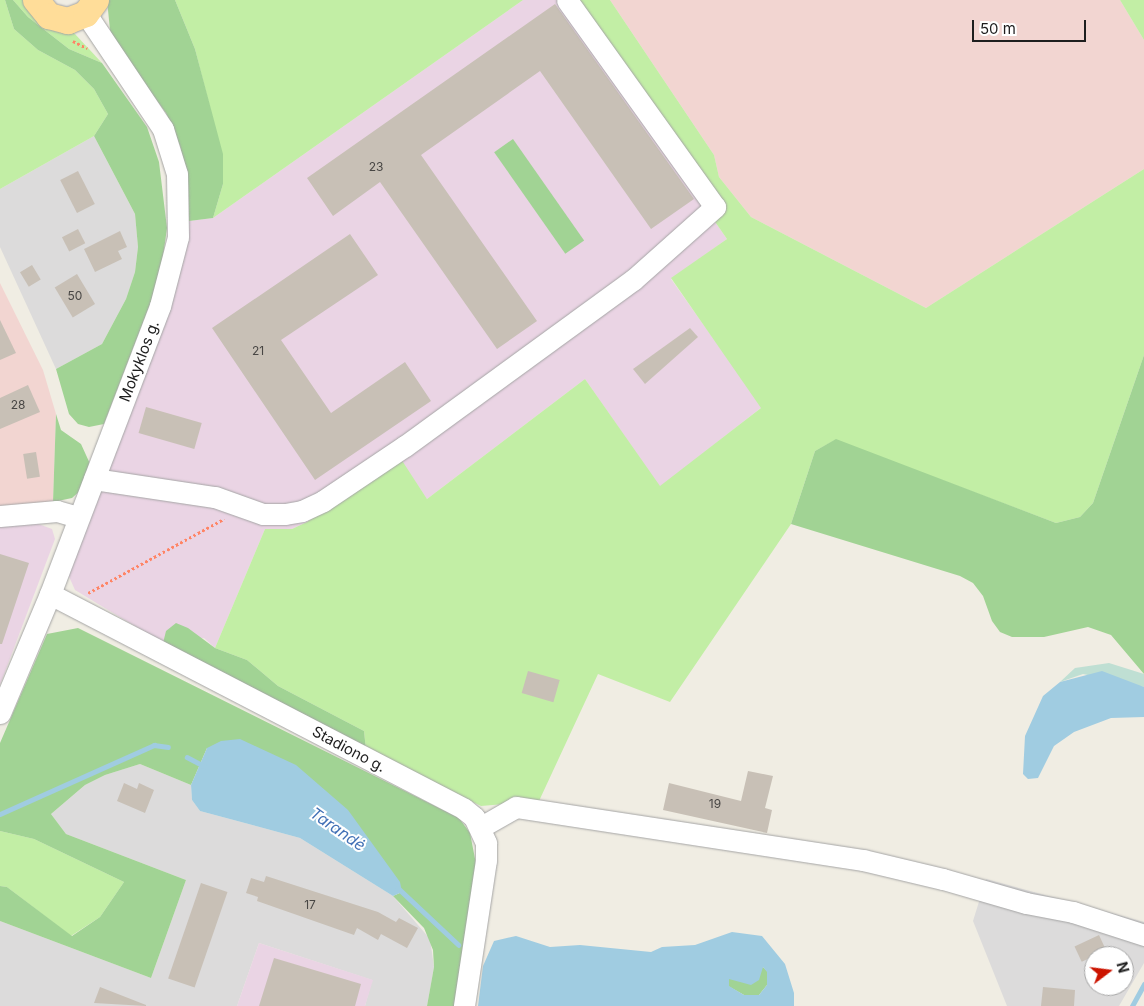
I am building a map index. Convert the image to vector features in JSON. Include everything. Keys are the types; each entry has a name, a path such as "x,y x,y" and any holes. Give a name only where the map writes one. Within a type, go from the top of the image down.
{"main road":[{"path":"36,0 42,10 58,20 68,21 91,7"}],"street":[{"path":"94,480 215,497 243,508 285,514 322,501 404,446 639,276 715,207 567,0"},
{"name":"Mokyklos g.","path":"0,713 50,594 78,517 94,480 168,282 178,237 180,200 177,174 163,129 91,7"},
{"path":"0,516 57,511 78,517"},
{"name":"Stadiono g.","path":"50,594 464,809 481,827"},
{"path":"464,1006 486,860 486,843 481,827 516,807 863,860 943,878 1026,904 1073,912 1144,935"}],"path":[{"path":"69,603 243,508"}],"shaded area":[{"path":"523,0 561,0 727,239 671,279 762,407 660,487 585,379 427,499 400,459 307,522 292,529 265,529 215,648 204,638 163,643 75,590 67,572 184,259 189,221 213,218"},
{"path":"610,0 1120,0 1144,40 1144,169 926,308 751,217 719,177 714,155"},
{"path":"94,136 135,214 138,247 135,272 126,299 102,344 56,369 0,247 0,189"},
{"path":"0,283 43,370 56,414 53,502 0,510"},
{"path":"30,521 52,529 55,539 0,685 0,526"},
{"path":"140,764 191,785 192,800 200,811 300,838 393,896 430,939 434,967 427,1006 365,1006 372,980 259,943 237,1006 0,1006 0,921 151,978 186,880 66,834 51,814 85,785 105,775"},
{"path":"986,879 1144,922 1144,963 1134,980 1134,946 1084,946 1084,996 1125,996 1119,1006 1007,1006 973,921"},
{"path":"259,943 373,980 365,1006 237,1006"}],"green space":[{"path":"0,0 5,0 14,29 38,50 75,70 94,89 108,114 94,136 0,189"},
{"path":"5,0 13,0 28,17 69,49 102,63 147,127 159,162 167,228 162,264 152,299 104,424 89,427 78,424 69,414 56,369 102,344 126,299 135,272 138,247 135,214 94,136 108,114 94,89 75,70 38,50 14,29"},
{"path":"13,0 27,0 74,33 102,63 69,49 28,17"},
{"path":"107,0 175,0 195,49 223,154 223,184 213,218 189,221 188,180 180,146 166,113 117,47 110,30"},
{"path":"175,0 523,0 213,218 223,184 222,154 195,49"},
{"path":"561,0 610,0 714,155 719,177 751,217 926,308 1144,169 1144,355 1093,503 1080,517 1056,523 835,440 815,451 791,524 670,702 598,674 539,801 481,806 366,750 364,731 278,686 247,660 215,648 265,529 292,529 307,522 401,459 427,499 585,379 660,486 761,408 671,278 727,239"},
{"path":"1120,0 1144,0 1144,40"},
{"path":"513,139 584,241 565,254 494,152"},
{"path":"1144,355 1144,674 1111,635 1088,627 1044,637 1012,637 1000,632 992,621 983,596 973,583 960,576 791,524 815,451 836,439 1056,523 1080,517 1093,503"},
{"path":"56,414 61,430 81,444 91,466 81,490 72,498 53,502"},
{"path":"176,623 188,628 215,648 247,660 278,686 364,731 366,750 163,643 166,631"},
{"path":"78,628 459,818 470,833 477,869 456,1006 427,1006 434,967 433,950 424,928 393,896 402,892 207,748 191,785 140,764 105,775 85,785 51,814 66,834 186,880 151,978 0,921 0,886 7,887 72,936 100,917 124,882 34,839 0,831 0,743 47,634"},
{"path":"1109,663 1144,674 1144,687 1083,674 1060,682 1075,668"},
{"path":"0,831 34,839 124,882 100,917 71,936 7,887 0,886"},
{"path":"763,967 767,971 767,985 759,995 744,995 728,986 729,979"}],"water":[{"path":"1102,671 1144,687 1144,717 1111,718 1074,732 1054,746 1038,778 1028,779 1023,774 1025,736 1043,696 1060,682"},
{"path":"240,739 296,765 348,810 400,882 402,892 393,896 300,838 200,811 192,800 191,785 207,748 221,741"},
{"path":"732,932 762,936 785,964 794,993 794,1006 478,1006 483,966 494,941 516,936 550,947 580,945 651,952 662,947 695,945","holes":["763,967 767,972 767,985 759,995 744,995 729,986 729,979 751,985 759,980"]}],"building":[{"path":"555,4 694,199 651,229 540,71 421,155 537,321 497,349 380,182 333,216 307,178"},
{"path":"78,171 95,204 77,213 60,180"},
{"path":"78,229 85,243 69,251 62,237"},
{"path":"120,231 127,247 118,251 122,259 95,272 84,249"},
{"path":"350,234 378,275 281,340 331,413 405,362 431,401 315,480 212,328"},
{"path":"32,265 41,280 29,287 20,272"},
{"path":"77,274 95,304 73,317 55,287"},
{"path":"0,320 16,353 0,360"},
{"path":"690,328 698,337 645,384 633,369"},
{"path":"28,385 40,412 0,429 0,398"},
{"path":"146,407 202,423 194,449 139,433"},
{"path":"36,452 40,477 27,479 23,454"},
{"path":"0,554 29,563 2,644 0,644"},
{"path":"528,671 560,680 553,702 522,693"},
{"path":"748,771 773,776 765,808 772,810 767,833 663,810 669,783 741,801"},
{"path":"124,783 137,789 139,783 154,790 145,813 117,801"},
{"path":"266,876 378,912 396,922 399,918 418,928 407,948 381,934 378,940 357,928 354,935 257,901 258,897 246,893 251,878 264,882"},
{"path":"201,883 227,892 195,988 168,978"},
{"path":"1099,935 1104,946 1084,946 1084,961 1082,962 1075,946"},
{"path":"274,958 361,984 355,1006 259,1006"},
{"path":"100,987 146,1005 146,1006 94,1003"},
{"path":"1043,987 1075,990 1074,1006 1041,1006"}],"waterway":[{"name":"Tarandė","path":"0,814 154,745 168,747"},
{"name":"Tarandė","path":"187,757 204,766"},
{"name":"Tarandė","path":"398,888 459,945"},
{"name":"Tarandė","path":"1132,1006 1144,984"}]}
